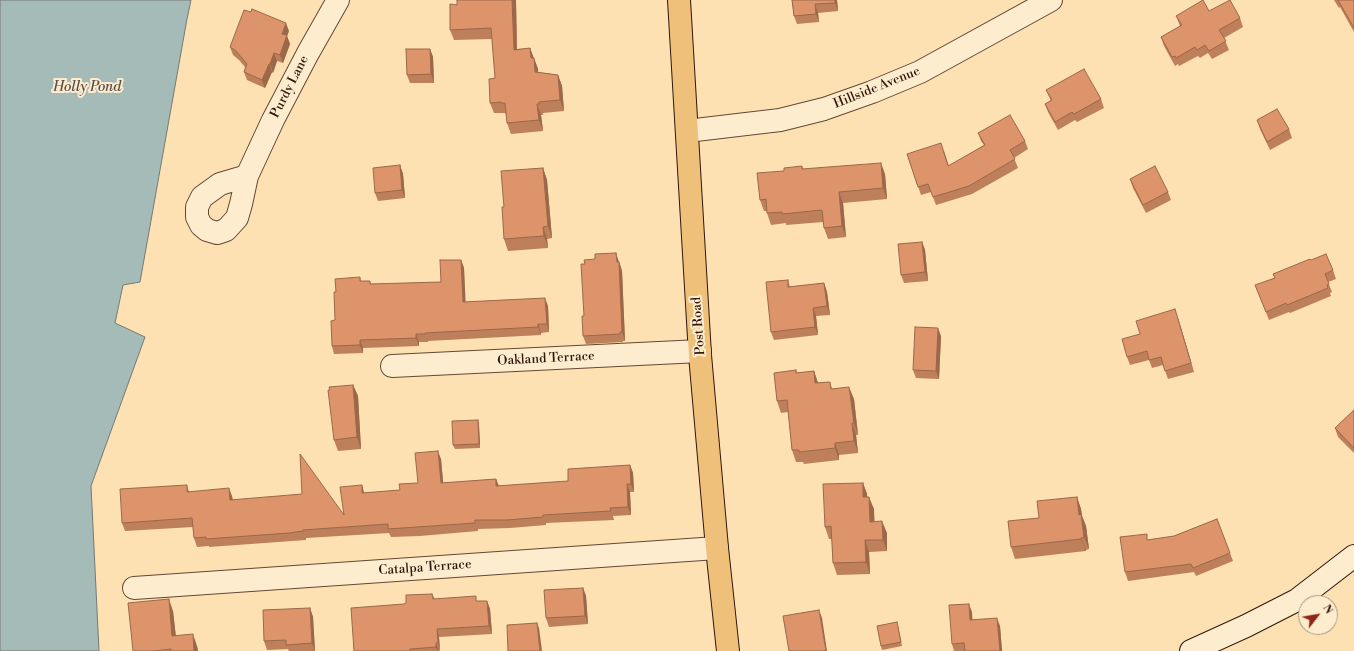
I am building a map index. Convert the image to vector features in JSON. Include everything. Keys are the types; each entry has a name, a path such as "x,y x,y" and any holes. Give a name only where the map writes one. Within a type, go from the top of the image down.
{"main road":[{"name":"Post Road","path":"680,0 700,351 717,548 728,651"}],"street":[{"name":"Purdy Lane","path":"247,176 276,113 338,0"},
{"name":"Hillside Avenue","path":"687,130 780,120 824,109 872,92 920,72 1051,0"},
{"name":"Oakland Terrace","path":"392,366 700,351"},
{"name":"Catalpa Terrace","path":"134,588 717,548"},
{"path":"1191,651 1246,626 1297,600 1354,556"}],"water":[{"name":"Holly Pond","path":"0,0 191,0 140,282 123,285 115,323 145,337 91,486 99,651 0,651"}],"building":[{"path":"457,0 512,0 514,50 530,48 531,58 534,58 535,72 558,75 560,100 539,102 539,104 537,104 539,120 507,123 505,103 490,103 489,79 495,78 491,28 450,30 450,4 457,5"},
{"path":"792,0 835,0 835,3 815,4 816,14 794,16"},
{"path":"1203,0 1209,11 1230,0 1240,18 1219,30 1226,41 1209,51 1205,45 1197,50 1195,47 1176,58 1175,56 1172,57 1161,37 1182,25 1176,16"},
{"path":"1338,0 1354,0 1354,28"},
{"path":"252,9 286,23 282,34 287,35 280,55 274,53 262,80 244,72 247,64 236,51 230,47 244,10 251,12"},
{"path":"406,49 430,49 431,74 407,75"},
{"path":"1084,69 1101,99 1074,114 1072,112 1055,122 1045,104 1052,100 1046,90"},
{"path":"1277,109 1289,129 1267,142 1257,120"},
{"path":"1010,115 1025,141 1010,150 1015,159 969,186 933,197 928,184 918,187 907,154 941,143 948,166 985,145 978,133"},
{"path":"881,163 883,188 839,192 842,226 824,228 822,210 782,214 782,212 767,213 766,199 760,200 757,173 784,171 784,168 802,166 802,169"},
{"path":"400,165 402,190 375,193 373,168"},
{"path":"1155,166 1168,192 1143,205 1130,179"},
{"path":"543,168 548,226 543,227 544,236 504,239 502,207 504,207 501,171"},
{"path":"922,242 925,272 901,275 898,244"},
{"path":"616,253 617,262 619,262 622,332 620,332 620,334 583,336 582,316 584,316 581,264 585,264 584,260 595,259 595,254"},
{"path":"1326,254 1333,270 1325,274 1329,284 1327,285 1328,288 1266,312 1255,285 1275,278 1273,274"},
{"path":"440,260 461,260 463,302 545,298 547,324 538,324 538,327 425,333 416,334 416,338 360,340 360,345 332,346 331,321 335,320 335,279 360,277 360,281 370,281 370,284 441,282"},
{"path":"788,280 788,287 824,283 827,306 813,308 815,327 771,332 766,282"},
{"path":"1175,309 1191,363 1165,371 1161,357 1149,360 1147,351 1127,357 1122,339 1140,334 1136,321"},
{"path":"915,327 938,328 936,371 913,370"},
{"path":"796,370 796,373 814,371 815,383 830,382 831,389 849,387 854,423 852,423 854,441 835,443 835,448 799,452 799,450 792,450 787,400 777,401 774,373"},
{"path":"353,385 357,437 334,440 328,390 330,390 329,387"},
{"path":"1354,410 1354,448 1335,428"},
{"path":"478,420 479,444 453,445 452,421"},
{"path":"438,451 441,483 496,479 496,486 568,481 568,469 630,465 631,484 627,484 628,507 610,508 611,511 543,515 543,517 507,520 475,520 475,523 388,529 388,524 206,539 206,537 194,538 192,518 122,523 120,489 187,485 187,492 229,488 230,500 302,494 300,454 344,515 340,487 362,485 362,493 400,490 399,484 418,483 415,453"},
{"path":"863,483 863,497 869,497 870,522 882,521 883,540 865,540 866,562 833,563 831,526 825,527 823,484"},
{"path":"1077,497 1084,537 1081,539 1011,547 1008,521 1039,518 1037,501"},
{"path":"1217,519 1230,553 1193,568 1191,564 1125,572 1120,537 1147,534 1147,540 1174,536"},
{"path":"583,588 585,616 546,618 544,590"},
{"path":"432,594 433,599 476,596 476,601 487,601 489,626 437,629 438,642 436,643 436,647 410,649 410,651 354,651 351,608 404,604 406,603 406,595"},
{"path":"169,599 172,636 193,634 194,651 171,651 171,649 133,651 128,603"},
{"path":"969,604 970,620 997,618 1000,651 965,651 964,643 952,644 949,605"},
{"path":"310,608 312,643 286,645 286,640 264,641 263,610"},
{"path":"819,610 826,651 789,651 783,616"},
{"path":"897,622 901,642 881,646 877,626"},
{"path":"537,623 540,651 508,651 507,625"}]}
